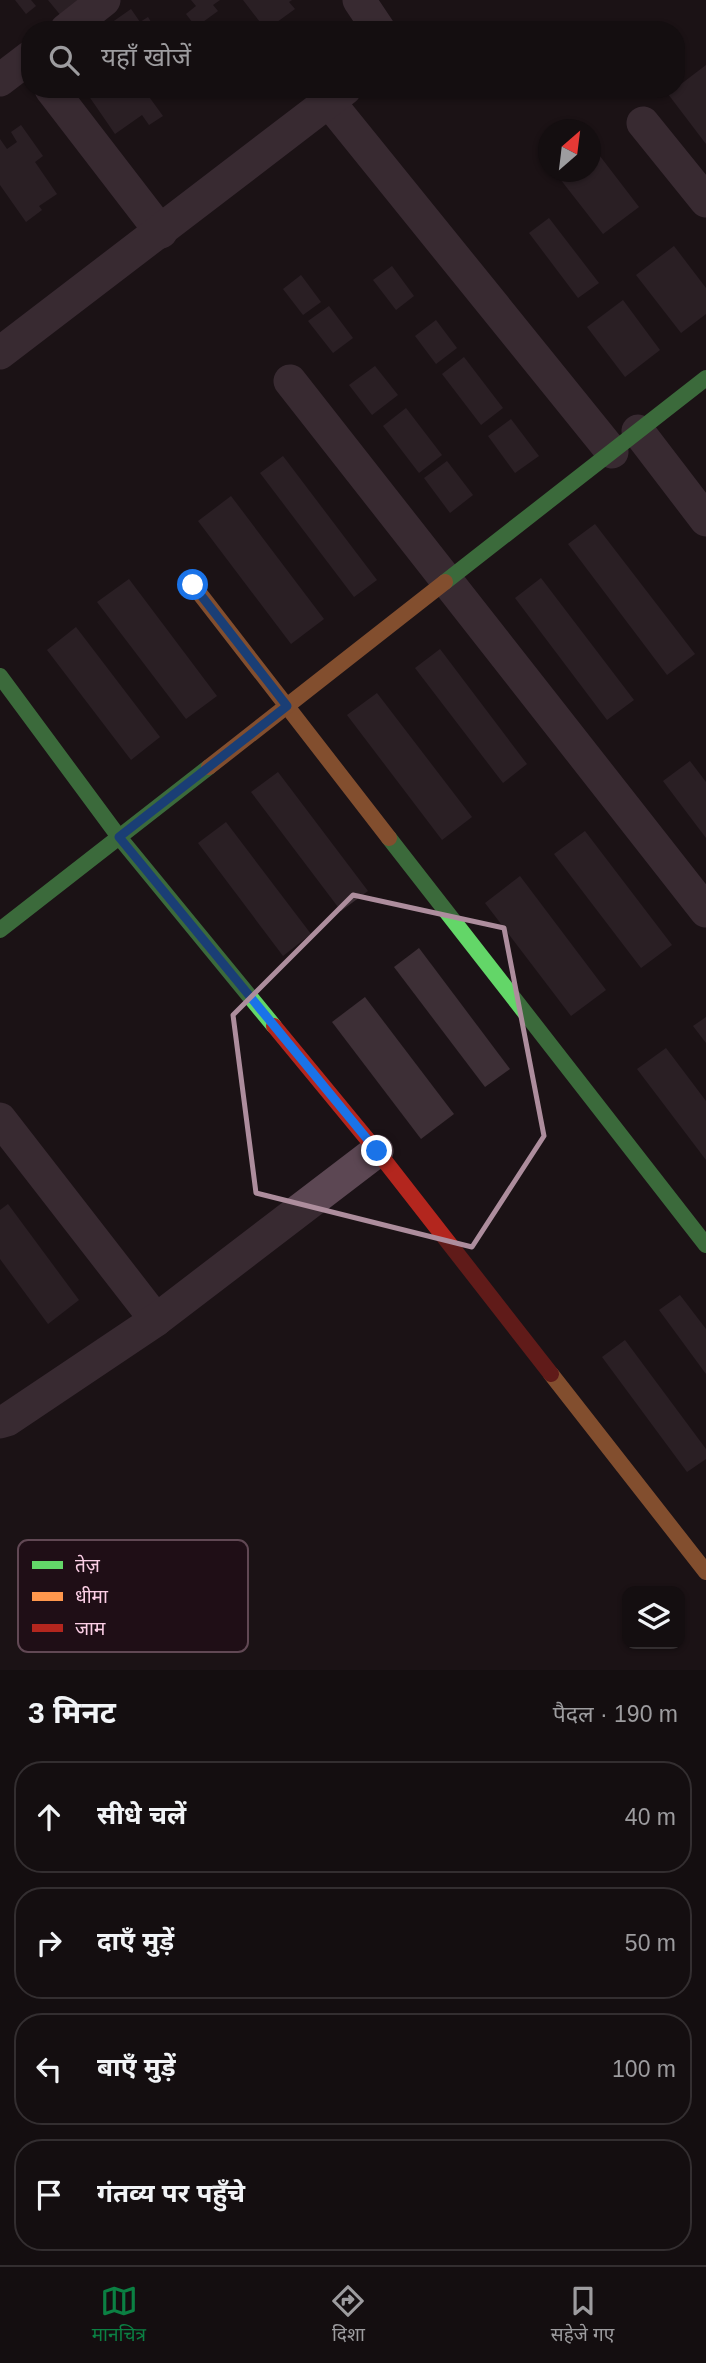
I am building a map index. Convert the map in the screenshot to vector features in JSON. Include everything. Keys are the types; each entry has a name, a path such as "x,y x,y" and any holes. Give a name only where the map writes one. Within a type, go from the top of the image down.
{"street":[{"path":"77,21 104,0"},
{"path":"359,0 373,21"},
{"path":"0,80 21,66"},
{"path":"58,98 161,232"},
{"path":"1,351 334,98"},
{"path":"339,98 612,452"},
{"path":"643,123 706,201"},
{"path":"0,930 706,378"},
{"path":"289,382 706,911"},
{"path":"638,431 706,520"},
{"path":"193,585 706,1245"},
{"path":"0,676 119,837 377,1151 706,1572"},
{"path":"0,1118 156,1320"},
{"path":"0,1422 7,1420 156,1320 377,1151"}],"highlighted area":[{"path":"353,895 504,928 544,1136 472,1247 256,1193 233,1015"}],"building":[{"path":"15,0 31,0 36,6 26,14"},
{"path":"48,0 82,0 62,17"},
{"path":"191,0 220,0 213,5 218,11 204,21 191,21 186,14 196,6"},
{"path":"243,0 292,0 289,2 295,9 278,21 259,21"},
{"path":"131,9 139,21 114,21"},
{"path":"706,65 706,144 671,98 685,98 685,81"},
{"path":"90,98 150,98 163,116 149,125 142,115 115,134"},
{"path":"21,125 43,156 35,162 57,194 39,206 42,210 26,222 0,185 0,139 7,149 17,142 11,132"},
{"path":"601,157 639,207 603,234 562,182 601,182"},
{"path":"549,218 599,283 578,298 529,233"},
{"path":"674,246 706,288 706,314 681,333 636,275"},
{"path":"392,266 414,296 396,310 373,280"},
{"path":"301,275 321,302 303,315 283,289"},
{"path":"623,300 660,350 625,377 587,327"},
{"path":"329,306 353,338 333,353 308,321"},
{"path":"436,320 457,348 436,364 415,336"},
{"path":"464,357 503,408 481,425 442,374"},
{"path":"375,366 398,395 372,415 349,385"},
{"path":"406,408 442,455 419,473 383,426"},
{"path":"511,419 539,456 515,473 488,436"},
{"path":"283,456 377,580 354,597 260,473"},
{"path":"447,461 473,495 450,513 424,478"},
{"path":"231,496 324,619 291,644 198,521"},
{"path":"595,524 695,654 667,675 568,544"},
{"path":"541,578 634,700 607,720 515,598"},
{"path":"129,579 217,696 186,719 97,602"},
{"path":"76,627 160,737 131,760 47,650"},
{"path":"440,649 527,764 503,783 415,668"},
{"path":"377,693 472,817 442,840 347,715"},
{"path":"690,761 706,782 706,838 663,781"},
{"path":"278,772 368,891 341,911 251,792"},
{"path":"226,822 311,934 283,956 198,843"},
{"path":"585,831 672,945 641,968 554,854"},
{"path":"520,876 606,990 571,1016 485,903"},
{"path":"419,948 510,1069 485,1087 394,967"},
{"path":"365,997 454,1114 421,1139 332,1022"},
{"path":"706,1017 706,1043 693,1026"},
{"path":"666,1048 706,1101 706,1160 637,1069"},
{"path":"8,1204 79,1300 48,1324 0,1259 0,1210"},
{"path":"680,1295 706,1329 706,1374 659,1310"},
{"path":"625,1340 706,1449 706,1459 687,1472 602,1357"}],"traffic: fast":[{"path":"445,582 706,378"},
{"path":"0,676 119,837 274,1026"},
{"path":"0,930 209,767"},
{"path":"389,838 706,1245"}],"traffic: slow":[{"path":"209,767 445,582"},
{"path":"193,585 389,838"},
{"path":"551,1374 706,1572"}],"traffic: jam":[{"path":"274,1026 377,1151 551,1374"}],"route":[{"path":"193,585 287,706 119,837 377,1151"}]}
